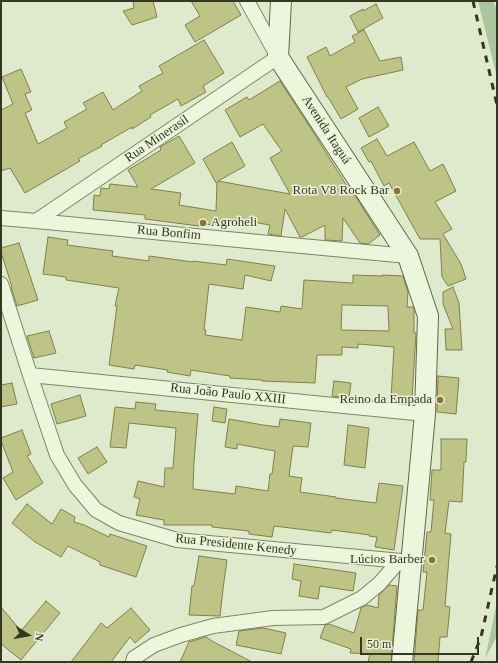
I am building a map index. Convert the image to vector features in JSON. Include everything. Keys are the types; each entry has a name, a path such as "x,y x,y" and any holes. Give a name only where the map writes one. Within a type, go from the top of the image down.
{"main road":[{"path":"278,57 281,1"},
{"name":"Avenida Itaguá","path":"278,57 408,256 428,316 425,414 405,561 402,662"}],"street":[{"path":"247,1 278,57"},
{"name":"Rua Minerasil","path":"36,221 278,57"},
{"name":"Rua Bonfim","path":"1,218 408,256"},
{"name":"Rua Presidente Kenedy","path":"1,284 30,375 58,455 75,485 96,510 119,523 177,540 405,561"},
{"name":"Rua João Paulo XXIII","path":"30,375 425,414"},
{"path":"136,661 154,645 181,635 213,626 274,618 324,617 362,598 405,561"}],"green space":[{"path":"478,1 493,1 497,10 497,77"},
{"path":"497,602 497,636 485,659"}],"building":[{"path":"133,1 153,1 157,17 132,25 123,11 134,8"},
{"path":"191,1 233,1 241,15 195,42 185,25 200,16"},
{"path":"376,4 383,18 358,32 350,16"},
{"path":"364,30 380,61 401,57 403,70 362,79 346,87 358,109 341,119 327,97 307,57 326,47 330,56 355,42 352,36"},
{"path":"204,40 224,73 203,86 206,92 181,106 178,99 150,115 151,117 132,129 132,127 78,159 80,161 25,193 10,168 1,171 1,110 13,104 2,77 21,69 31,92 25,94 32,110 25,113 38,144 67,128 64,122 87,109 83,103 103,92 113,110 142,91 139,86 163,73 159,66"},
{"path":"280,81 380,235 368,244 360,243 343,218 342,241 325,240 325,225 300,237 285,209 281,236 268,234 270,225 235,219 234,226 199,224 199,226 145,219 145,215 93,210 94,195 100,196 101,188 109,189 110,184 138,187 128,170 161,150 160,147 179,136 195,163 151,189 181,193 179,205 216,211 217,182 216,183 203,159 232,142 245,166 218,181 290,194 270,158 282,151 263,124 240,137 225,110 247,97 249,100"},
{"path":"378,107 389,126 369,137 359,118"},
{"path":"377,139 387,156 414,142 430,171 443,164 456,191 435,202 452,229 443,234 461,264 466,279 448,286 442,277 440,239 420,239 389,183 384,186 371,161 369,162 361,148"},
{"path":"48,237 68,240 67,245 113,251 112,256 149,261 149,256 226,265 227,259 275,266 271,281 245,275 243,289 209,284 204,330 206,330 205,335 242,340 246,307 280,312 281,306 302,309 304,280 353,283 353,275 403,276 408,292 407,307 413,307 414,309 414,333 416,333 412,399 391,398 394,347 358,344 358,348 342,347 342,355 317,355 315,383 230,378 230,376 191,370 190,376 167,372 168,370 135,365 134,369 109,365 117,306 115,306 119,288 66,280 66,277 43,274","holes":["342,305 388,306 389,331 341,330"]},
{"path":"19,243 38,300 17,306 1,248"},
{"path":"453,287 459,303 462,350 446,350 445,329 453,329 443,304 443,292"},
{"path":"49,331 56,353 34,358 27,336"},
{"path":"438,376 459,378 456,414 437,412"},
{"path":"334,381 351,383 349,398 332,396"},
{"path":"12,383 17,404 1,407 1,385"},
{"path":"80,395 86,416 57,424 51,404"},
{"path":"136,402 156,404 155,410 198,414 193,489 235,494 236,486 268,491 275,451 237,444 237,449 225,447 229,419 279,427 280,419 311,423 308,447 293,446 289,476 302,478 300,492 376,503 379,483 403,486 394,550 375,547 377,537 369,536 370,535 332,530 331,533 274,526 272,537 249,534 249,531 212,527 212,525 164,525 164,520 136,515 140,499 134,497 138,481 164,487 165,468 173,468 176,428 129,423 126,448 110,447 115,407 135,409"},
{"path":"214,407 227,409 225,423 212,421"},
{"path":"348,425 369,428 365,468 344,465"},
{"path":"22,430 31,454 27,456 43,483 16,500 3,478 13,472 1,438"},
{"path":"441,439 467,439 462,502 449,501 445,533 451,534 445,606 450,607 447,637 440,637 438,662 414,662 418,610 423,610 427,572 423,572 427,532 431,532 434,500 430,500 432,470 441,470"},
{"path":"97,447 107,462 88,474 78,458"},
{"path":"27,504 52,524 61,509 75,517 74,522 109,537 110,534 147,546 136,577 100,565 100,562 68,546 61,557 35,542 12,523"},
{"path":"199,556 227,560 220,616 189,615 192,586 194,586"},
{"path":"294,564 356,573 353,591 320,586 318,599 299,596 301,581 292,579"},
{"path":"389,585 397,586 391,662 368,662 370,654 350,653 351,649 320,638 325,625 329,624 354,633 361,608 367,605 378,608 379,595"},
{"path":"46,601 60,613 21,660 1,644 1,607 21,631"},
{"path":"131,608 150,630 135,643 130,637 111,662 71,662 101,623 107,628"},
{"path":"263,628 286,633 281,654 236,645 239,631"},
{"path":"206,637 252,662 180,662 189,642"}],"railway":[{"path":"473,1 497,105"},
{"path":"471,662 481,637 497,566"}],"place":[{"name":"Rota V8 Rock Bar","path":"397,191"},
{"name":"Agroheli","path":"203,223"},
{"name":"Reino da Empada","path":"440,400"},
{"name":"Lúcios Barber","path":"432,560"}]}
